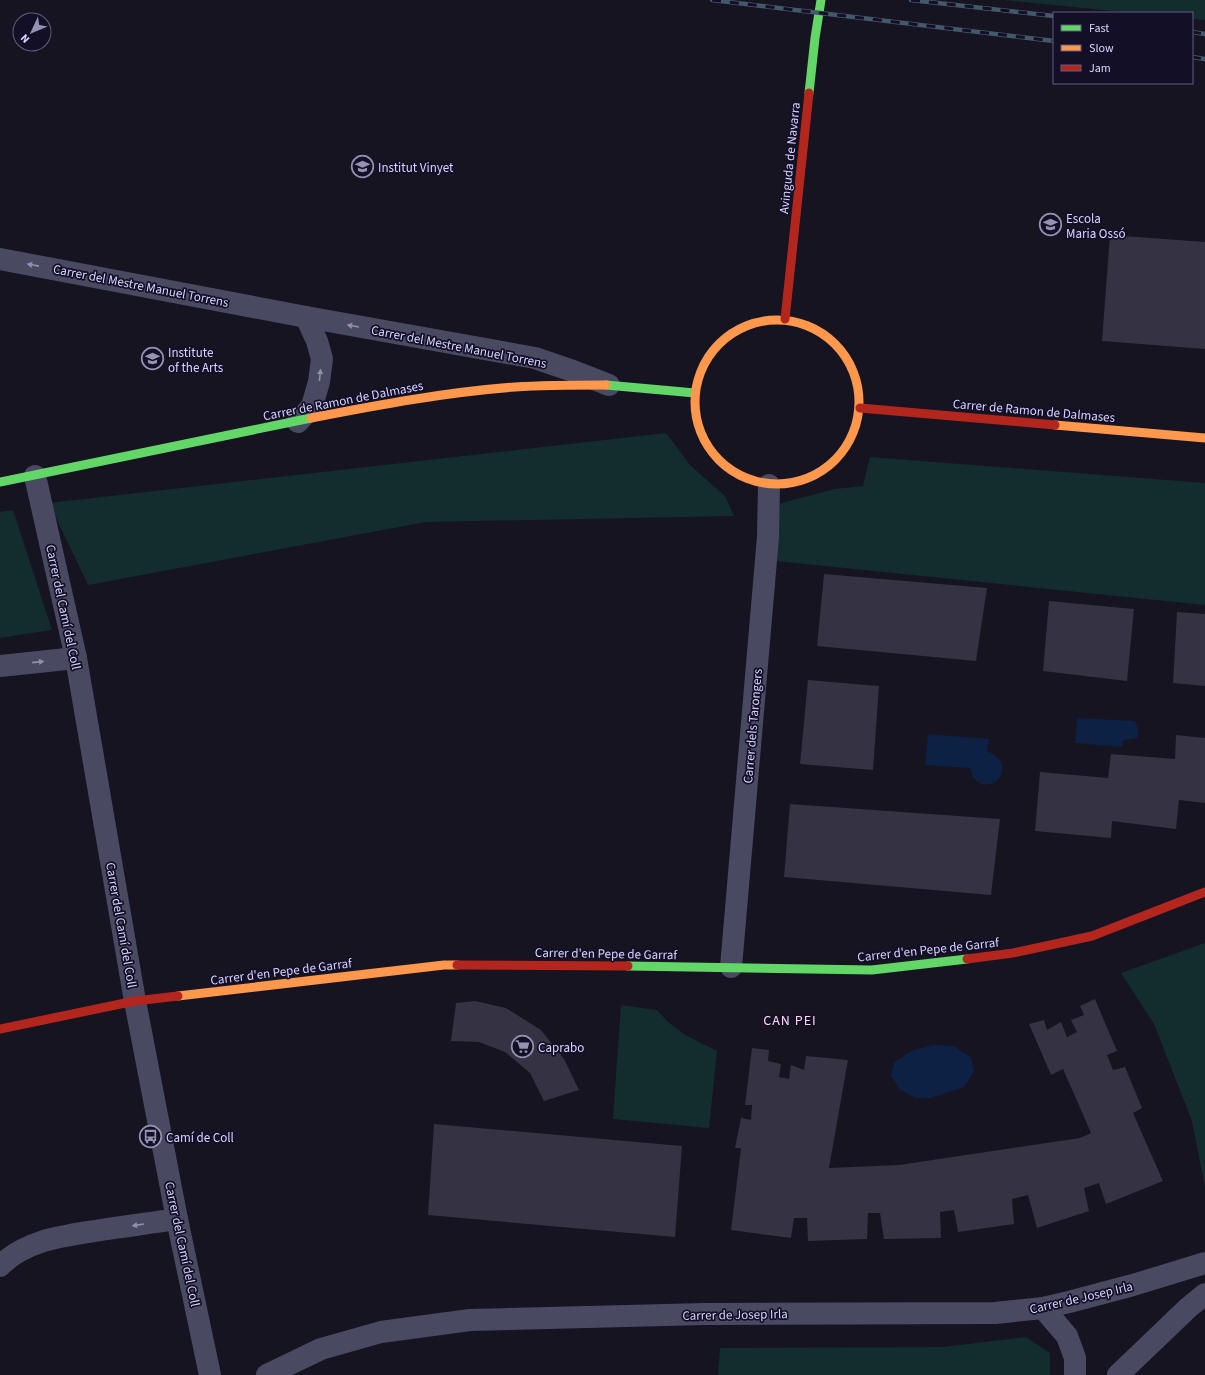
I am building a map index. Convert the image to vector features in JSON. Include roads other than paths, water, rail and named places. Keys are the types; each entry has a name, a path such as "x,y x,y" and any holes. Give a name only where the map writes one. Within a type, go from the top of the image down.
{"street":[{"name":"Avinguda de Navarra","path":"785,319 814,46 821,0"},
{"name":"Carrer del Mestre Manuel Torrens","path":"0,259 306,317 535,358 609,385"},
{"path":"298,422 312,406 319,382 322,359 317,341 306,317"},
{"path":"785,319 809,326 831,339 848,359 858,382 860,408 854,434 840,456 820,474 795,483 769,485 744,478 722,464 705,443 696,419 694,393 701,368 715,346 735,330 759,321 785,319"},
{"name":"Carrer de Ramon de Dalmases","path":"0,482 366,407 437,396 514,387 558,385 609,385 694,393"},
{"name":"Carrer de Ramon de Dalmases","path":"860,408 1205,438"},
{"name":"Carrer del Camí del Coll","path":"35,476 76,658 135,1001 177,1219 210,1375"},
{"name":"Carrer dels Tarongers","path":"731,967 766,568 769,485"},
{"path":"0,666 76,658"},
{"name":"Carrer d'en Pepe de Garraf","path":"0,1029 135,1001 444,965 731,967 872,970 1013,953 1092,936 1205,892"},
{"path":"3,1258 48,1239 177,1219"},
{"name":"Carrer de Josep Irla","path":"267,1375 321,1349 381,1332 470,1320 705,1314 995,1313 1043,1308 1133,1285 1205,1263"},
{"path":"1118,1375 1205,1294"},
{"path":"1043,1308 1067,1336 1075,1358 1074,1375"}],"water":[{"path":"1077,718 1135,721 1139,732 1137,738 1123,740 1122,747 1075,743"},
{"path":"928,734 989,739 987,751 997,757 1001,763 1002,771 999,778 994,783 983,785 973,778 970,768 925,765"},
{"path":"933,1045 954,1046 971,1058 974,1072 964,1087 931,1098 916,1098 900,1090 891,1076 894,1063 911,1051"}],"railway":[{"path":"712,0 1053,41"},
{"path":"911,0 1053,16"},
{"path":"1193,32 1205,34"},
{"path":"1193,57 1205,59"}],"place":[{"name":"Institut Vinyet","path":"362,167"},
{"name":"Escola Maria Ossó","path":"1051,225"},
{"name":"Institute of the Arts","path":"153,359"},
{"name":"Caprabo","path":"523,1047"},
{"name":"Camí de Coll","path":"151,1137"}],"district":[{"name":"CAN PEI","path":"790,1020"}]}
